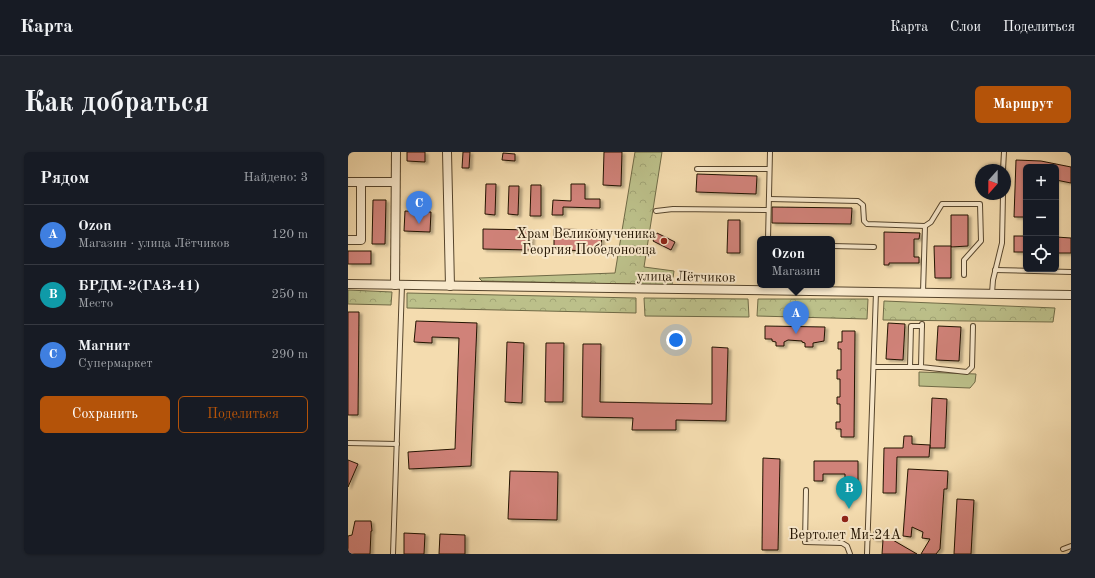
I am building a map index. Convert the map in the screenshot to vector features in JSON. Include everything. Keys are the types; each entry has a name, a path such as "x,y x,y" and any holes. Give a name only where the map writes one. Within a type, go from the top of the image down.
{"street":[{"path":"396,152 395,182 398,285"},
{"path":"447,152 450,286"},
{"path":"348,182 395,182"},
{"path":"348,240 361,240 361,182"},
{"name":"улица Лётчиков","path":"348,284 757,288"},
{"name":"улица Лётчиков","path":"763,288 876,292 1071,295"}],"lane":[{"path":"768,236 770,152"},
{"path":"1003,164 1004,152"},
{"path":"697,169 769,169"},
{"path":"769,199 858,201 863,205 864,221 867,224 925,226 931,222 942,204 980,204 981,241 964,260 964,275"},
{"path":"992,293 995,270 1002,243 1003,200"},
{"path":"656,211 673,209 768,210"},
{"path":"923,292 925,226"},
{"path":"835,246 874,247"},
{"path":"995,270 1071,272"},
{"path":"393,554 397,444 398,285"},
{"path":"867,554 876,292"},
{"path":"910,367 911,326 922,325 921,367"},
{"path":"874,366 921,367 966,372 970,370 973,326"},
{"path":"348,443 397,444"},
{"path":"806,490 805,542 842,543 847,546 850,554"},
{"path":"1063,549 1071,546"}],"green space":[{"path":"635,152 662,152 644,267 674,271 672,285 482,281 479,278 615,273"},
{"path":"348,290 392,292 391,305 348,304"},
{"path":"407,293 636,298 636,313 407,308"},
{"path":"644,298 748,299 749,317 645,316"},
{"path":"758,299 868,299 867,319 757,316"},
{"path":"884,301 1055,308 1053,322 883,320"},
{"path":"919,372 976,374 975,382 970,388 919,386"}],"building":[{"path":"407,152 425,152 425,162 407,161"},
{"path":"463,152 470,152 469,168 462,168"},
{"path":"604,152 622,152 621,186 603,185"},
{"path":"503,153 515,154 515,161 502,160"},
{"path":"1016,160 1041,161 1056,164 1023,164 1023,217 1014,217"},
{"path":"1059,165 1071,167 1071,183 1059,181"},
{"path":"697,174 757,176 756,194 696,192"},
{"path":"486,184 496,184 495,215 485,214"},
{"path":"571,184 585,184 585,199 600,199 600,208 563,207 563,215 552,215 553,200 571,201"},
{"path":"531,185 541,185 541,216 530,216"},
{"path":"509,186 519,186 518,215 508,214"},
{"path":"373,200 386,200 385,244 372,244"},
{"path":"772,207 852,208 851,224 772,223"},
{"path":"405,211 431,212 430,232 404,231"},
{"path":"951,215 968,215 968,246 951,247"},
{"path":"728,220 740,220 740,253 727,253"},
{"path":"483,229 532,230 531,250 483,249"},
{"path":"554,229 602,230 601,251 554,250"},
{"path":"884,232 920,233 919,239 914,239 914,257 919,257 919,263 889,263 889,265 884,265"},
{"name":"Храм Великомученика Георгия Победоносца","path":"657,233 675,242 671,250 653,241"},
{"path":"1014,236 1023,236 1023,252 1014,252"},
{"path":"1059,237 1071,238 1071,253 1059,253"},
{"path":"934,246 951,246 951,278 935,278"},
{"path":"348,251 371,251 371,264 348,264"},
{"path":"348,312 359,312 358,415 348,415"},
{"path":"416,321 477,323 471,466 409,469 408,452 455,449 459,338 432,337 432,343 414,342"},
{"path":"888,323 905,324 903,360 886,359"},
{"path":"765,326 825,327 824,341 813,343 813,347 805,347 805,343 802,341 788,340 784,342 784,346 776,346 776,342 772,341 772,339 765,339"},
{"path":"938,326 961,327 959,361 936,360"},
{"path":"842,331 855,331 854,437 841,437 841,429 836,429 836,422 840,422 840,404 837,404 837,397 840,397 840,379 837,379 837,370 841,370 841,349 838,349 838,342 842,342"},
{"path":"507,342 524,343 522,403 505,402"},
{"path":"546,343 564,343 563,402 545,402"},
{"path":"583,344 601,344 600,402 712,404 712,347 728,348 726,421 676,420 676,430 632,430 633,418 582,417"},
{"path":"932,398 947,399 945,448 930,448"},
{"path":"904,436 912,436 912,444 930,445 929,457 897,457 896,493 883,493 884,448 903,448"},
{"path":"763,458 780,459 778,550 762,550"},
{"path":"348,460 358,464 348,487"},
{"path":"814,461 858,461 858,482 845,482 845,474 823,474 823,481 814,481"},
{"path":"908,469 948,471 947,489 944,489 940,549 936,554 921,554 930,539 922,538 923,532 912,527 911,537 903,536"},
{"path":"510,471 558,472 557,520 508,519"},
{"path":"957,499 974,500 971,554 954,554"},
{"path":"355,521 371,521 372,531 370,554 348,554 348,536 352,535"},
{"path":"874,531 879,532 917,554 882,554 883,540 873,539"},
{"path":"404,533 425,534 424,554 404,554"},
{"path":"440,534 465,535 465,554 439,554"}],"place":[{"name":"Магнит","path":"419,224"},
{"name":"Храм Великомученика Георгия Победоносца","path":"664,241"},
{"name":"Ozon","path":"796,334"},
{"name":"БРДМ-2(ГАЗ-41)","path":"849,509"},
{"name":"Вертолет Ми-24А","path":"845,519"}]}
